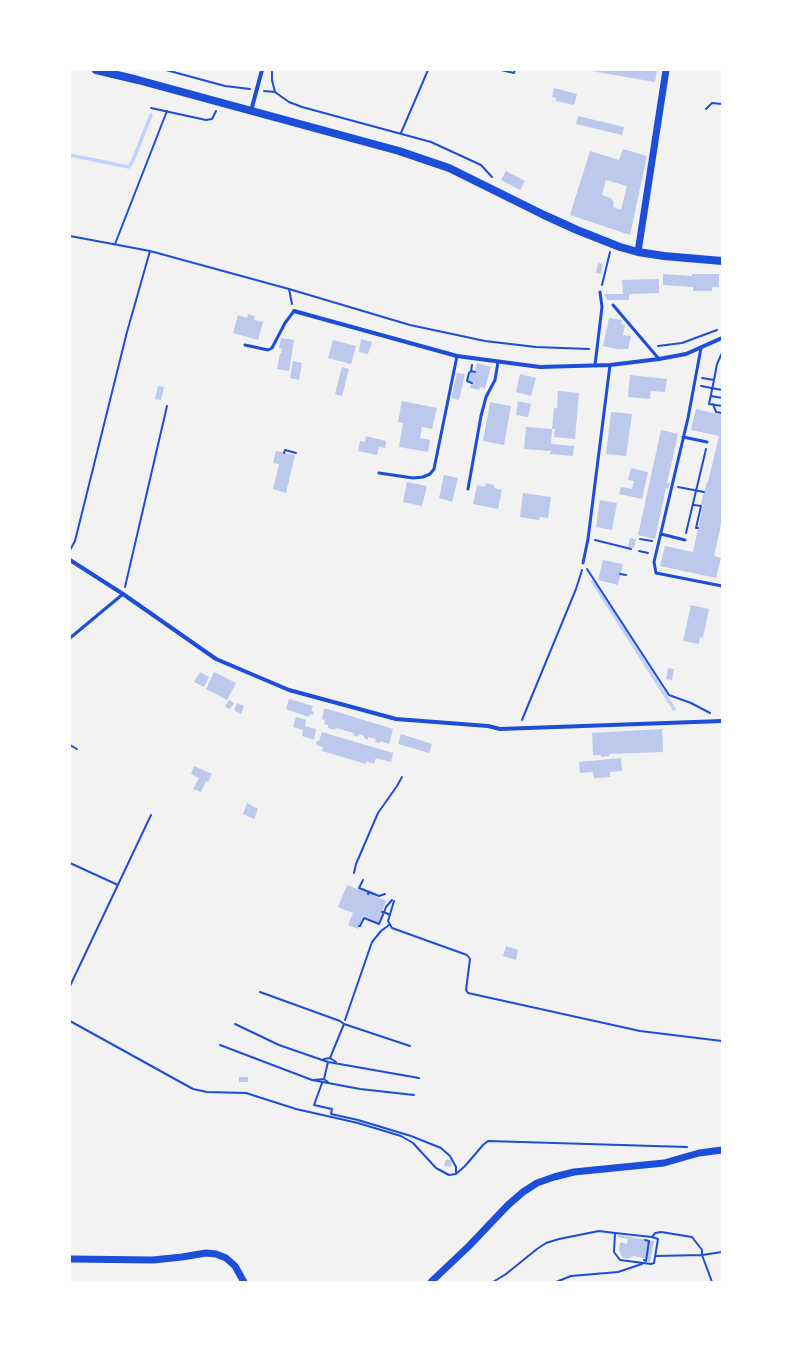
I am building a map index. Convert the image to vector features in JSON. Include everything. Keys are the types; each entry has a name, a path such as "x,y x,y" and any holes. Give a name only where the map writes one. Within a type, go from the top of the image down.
{"main road":[{"path":"96,70 138,80 398,151 449,168 544,215 612,244 638,252 664,256 722,261"}],"street":[{"path":"251,111 262,70"},
{"path":"638,252 666,70"},
{"path":"294,311 457,356 540,367 610,365 659,359 686,354 722,338"},
{"path":"70,560 123,594 216,659 289,690 396,719 488,726 500,729 722,721"},
{"path":"431,1282 469,1246 508,1205 523,1192 537,1183 554,1177 581,1171 664,1163 699,1153 722,1150"},
{"path":"70,1259 153,1260 206,1253 216,1254 226,1258 235,1266 244,1282"}],"lane":[{"path":"595,366 602,307 600,292"},
{"path":"613,305 659,359"},
{"path":"245,345 268,350 272,348 285,323 294,311"},
{"path":"701,348 683,437 654,562 656,573 722,586"},
{"path":"379,473 413,478 423,477 430,474 434,469 457,356"},
{"path":"468,489 481,416 486,397 495,380 498,362"},
{"path":"583,563 588,539 610,365"},
{"path":"683,437 707,442"},
{"path":"661,534 684,540"},
{"path":"70,638 123,594"}],"path":[{"path":"272,70 274,92"},
{"path":"401,133 428,70"},
{"path":"501,70 514,73 515,70"},
{"path":"151,108 206,120 212,119 219,102"},
{"path":"706,109 712,103 722,104"},
{"path":"115,244 168,111"},
{"path":"70,236 150,251 289,289 410,325 485,341 536,347 597,350"},
{"path":"600,292 612,244"},
{"path":"70,550 74,541 127,332 150,251"},
{"path":"289,289 294,311"},
{"path":"650,348 663,345 682,344 720,329"},
{"path":"722,353 709,404 722,406"},
{"path":"471,371 467,381 472,383"},
{"path":"696,376 714,380"},
{"path":"694,384 722,390"},
{"path":"711,396 722,398"},
{"path":"713,404 716,412 722,414"},
{"path":"127,575 167,406"},
{"path":"284,453 285,450 296,453"},
{"path":"688,528 704,454"},
{"path":"672,486 704,492"},
{"path":"694,504 701,506 696,528 698,528"},
{"path":"588,539 631,549"},
{"path":"640,539 659,543"},
{"path":"583,563 669,695 691,703 716,716"},
{"path":"519,728 576,589 583,563"},
{"path":"620,574 626,575"},
{"path":"70,745 77,749"},
{"path":"354,873 356,864 378,813 402,777"},
{"path":"70,986 151,815"},
{"path":"70,864 118,885"},
{"path":"363,880 359,888 379,896 385,894"},
{"path":"359,926 364,918 378,924 386,907 393,901 388,921 392,928 467,955 470,959 466,990 468,993 640,1031 722,1041"},
{"path":"383,912 390,915"},
{"path":"345,1020 372,942 389,924"},
{"path":"260,992 340,1021 344,1024 410,1046"},
{"path":"340,1021 345,1020"},
{"path":"345,1020 348,1025"},
{"path":"70,1021 193,1090 207,1092 246,1093 401,1136 413,1143 439,1171 449,1175 456,1174 488,1141 686,1146 699,1153"},
{"path":"235,1024 279,1045 328,1062 419,1078"},
{"path":"330,1058 344,1024"},
{"path":"220,1045 322,1083 414,1095"},
{"path":"323,1059 330,1058 337,1063"},
{"path":"324,1079 328,1062"},
{"path":"312,1080 324,1079 331,1084"},
{"path":"322,1083 314,1105 332,1109 331,1114 358,1120 441,1148 450,1156 456,1167 456,1174"},
{"path":"493,1282 506,1274 537,1248 546,1243 599,1231 652,1237 658,1239 654,1263 620,1260 614,1252 615,1233"},
{"path":"652,1237 655,1233 661,1232 692,1237 702,1250 702,1255 712,1282"},
{"path":"645,1240 649,1241 646,1261 645,1261 644,1260 646,1259 646,1260 645,1263"},
{"path":"655,1256 702,1255 722,1252"},
{"path":"556,1282 571,1276 618,1272 645,1263"}],"building":[{"path":"585,70 657,70 655,82"},
{"path":"554,88 577,94 574,105 556,101 556,98 552,97"},
{"path":"578,116 624,127 622,135 576,124"},
{"path":"623,149 647,156 630,235 570,215 590,151 619,160","holes":["606,180 627,186 621,210 613,207 614,203 611,198 602,195"]},
{"path":"506,171 525,181 520,190 501,180"},
{"path":"598,263 603,264 601,274 596,273"},
{"path":"663,274 692,276 692,274 719,274 719,287 712,287 712,291 693,291 693,287 663,285"},
{"path":"659,279 659,293 629,294 629,300 607,300 604,294 623,294 622,280"},
{"path":"248,314 255,316 254,320 263,322 258,340 233,333 238,315 247,318"},
{"path":"609,318 622,320 621,324 625,325 623,335 631,336 628,349 617,349 603,346"},
{"path":"281,338 294,340 289,371 277,369 282,349 279,348"},
{"path":"361,339 372,342 368,354 359,352"},
{"path":"333,340 356,346 351,364 328,358"},
{"path":"293,361 302,363 299,380 290,378"},
{"path":"477,363 491,367 485,388 480,387 479,390 470,388 472,381 468,381 471,372 474,373"},
{"path":"342,367 349,369 342,396 335,394"},
{"path":"457,373 465,374 459,400 451,398"},
{"path":"520,374 536,378 531,396 516,392"},
{"path":"630,375 667,379 665,392 651,391 650,399 628,397"},
{"path":"158,386 164,387 161,400 155,399"},
{"path":"558,391 579,393 575,439 554,437 555,429 552,429 554,408 557,408"},
{"path":"402,401 437,408 432,429 422,427 420,438 430,440 428,452 399,447 403,423 398,422"},
{"path":"518,401 531,404 528,417 516,415"},
{"path":"490,402 511,406 504,445 483,441"},
{"path":"696,409 722,415 722,520 714,556 721,558 716,578 660,566 665,546 693,552 703,505 701,505 719,436 691,430"},
{"path":"611,412 632,414 626,456 606,454"},
{"path":"526,427 552,429 551,444 574,446 573,456 550,454 551,451 524,449"},
{"path":"661,430 678,434 667,483 670,483 668,489 666,488 655,539 638,535"},
{"path":"366,436 386,441 385,448 379,447 377,455 358,451 360,441 365,442"},
{"path":"276,451 295,455 286,493 273,489 279,464 273,463"},
{"path":"631,468 648,472 642,499 619,494 621,487 632,489 634,481 628,480"},
{"path":"444,475 458,478 452,502 439,498"},
{"path":"407,482 427,486 422,506 403,502"},
{"path":"486,483 494,485 494,488 502,490 498,509 473,504 477,485 485,487"},
{"path":"523,493 551,497 548,518 540,517 539,520 520,517"},
{"path":"600,500 617,503 612,530 596,527"},
{"path":"630,538 636,539 634,548 628,547"},
{"path":"603,560 623,564 618,585 598,580"},
{"path":"691,605 709,609 703,638 700,637 699,644 683,641"},
{"path":"668,668 674,669 672,680 666,679"},
{"path":"200,672 209,677 204,687 194,682"},
{"path":"214,672 236,683 227,700 206,689"},
{"path":"289,699 313,706 311,711 314,712 313,715 310,714 309,717 286,709"},
{"path":"229,700 234,703 230,709 225,707"},
{"path":"237,703 244,706 241,714 234,710"},
{"path":"324,709 393,729 389,744 380,741 380,743 375,742 376,739 368,737 368,740 359,734 358,737 353,735 354,733 336,728 335,730 328,728 328,725 324,724 325,720 322,719"},
{"path":"296,717 306,720 305,726 316,729 314,740 302,736 303,730 293,727"},
{"path":"662,729 663,752 609,754 609,756 601,757 601,755 593,755 592,733"},
{"path":"322,732 393,753 391,762 376,758 374,764 366,761 366,764 322,751 323,747 316,745"},
{"path":"401,734 432,744 429,753 398,744"},
{"path":"621,758 622,771 610,772 610,777 594,778 593,772 580,773 579,762"},
{"path":"194,766 212,774 208,782 206,781 201,792 193,789 199,778 191,774"},
{"path":"247,803 258,809 254,819 243,814"},
{"path":"347,885 362,891 363,888 376,893 375,896 386,901 378,923 363,916 358,929 348,925 353,913 338,907"},
{"path":"506,946 518,950 516,960 503,956"},
{"path":"239,1077 248,1077 248,1082 239,1082"},
{"path":"446,1159 452,1161 451,1167 444,1166"},
{"path":"618,1235 654,1241 650,1262 648,1259 634,1256 627,1259 622,1257 619,1250 620,1242 627,1244 628,1239 618,1237"}],"waterway":[{"path":"70,155 129,167 151,115"},
{"path":"593,582 674,709"}]}
